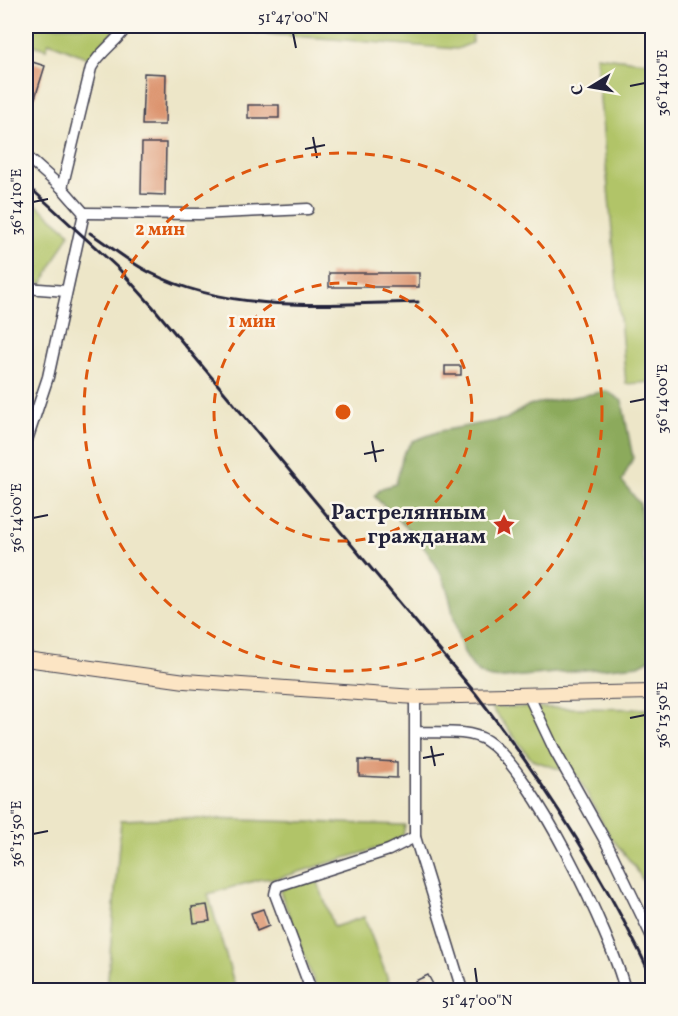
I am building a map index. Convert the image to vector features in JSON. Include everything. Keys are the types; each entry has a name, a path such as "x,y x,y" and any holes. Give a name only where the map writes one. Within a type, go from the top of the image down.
{"main road":[{"path":"26,663 185,681 415,697 652,692"}],"street":[{"path":"62,188 91,68 97,56 119,38 127,26"},
{"path":"26,156 62,188 84,213 199,214 308,209"},
{"path":"26,443 48,377 84,213"},
{"path":"26,288 66,291"},
{"path":"528,694 555,751 607,844 652,937"},
{"path":"415,697 415,837 462,990"},
{"path":"416,732 461,734 485,739 507,756 585,889 625,990"},
{"path":"311,990 275,894 277,886 389,850 415,837"}],"green space":[{"path":"26,26 119,26 88,58 49,42 46,49 26,43"},
{"path":"258,26 474,26 472,43 457,49 257,33"},
{"path":"596,56 652,63 652,382 626,384"},
{"path":"26,196 70,233 42,284 26,273"},
{"path":"607,391 622,401 633,458 622,481 640,504 644,561 652,579 652,658 639,665 502,678 485,676 467,659 457,633 448,592 435,563 416,537 374,496 382,488 396,484 403,454 413,441 440,431 506,419 529,405"},
{"path":"491,707 652,709 652,897 635,867 609,835 577,775 532,760"},
{"path":"173,818 405,825 403,836 385,846 279,878 261,879 208,894 236,990 107,990 121,820"},
{"path":"315,874 334,927 364,917 392,990 317,990 280,891"}],"building":[{"path":"26,60 45,66 34,101 26,99"},
{"path":"144,73 166,74 165,125 142,125"},
{"path":"248,105 279,105 279,118 248,118"},
{"path":"142,143 166,143 165,195 141,194"},
{"path":"329,273 419,273 419,287 329,287"},
{"path":"445,366 461,366 461,375 445,375"},
{"path":"359,760 397,762 397,778 359,776"},
{"path":"207,905 210,921 194,923 192,907"},
{"path":"263,909 269,926 257,931 251,913"},
{"path":"428,975 436,990 420,990 415,981"}],"railway":[{"path":"26,184 119,269 153,307 476,694 526,761 572,831 614,903 652,978"},
{"path":"90,233 143,269 182,286 214,295 282,304 418,302"}],"place":[{"name":"Растрелянным гражданам","path":"504,525"}]}
